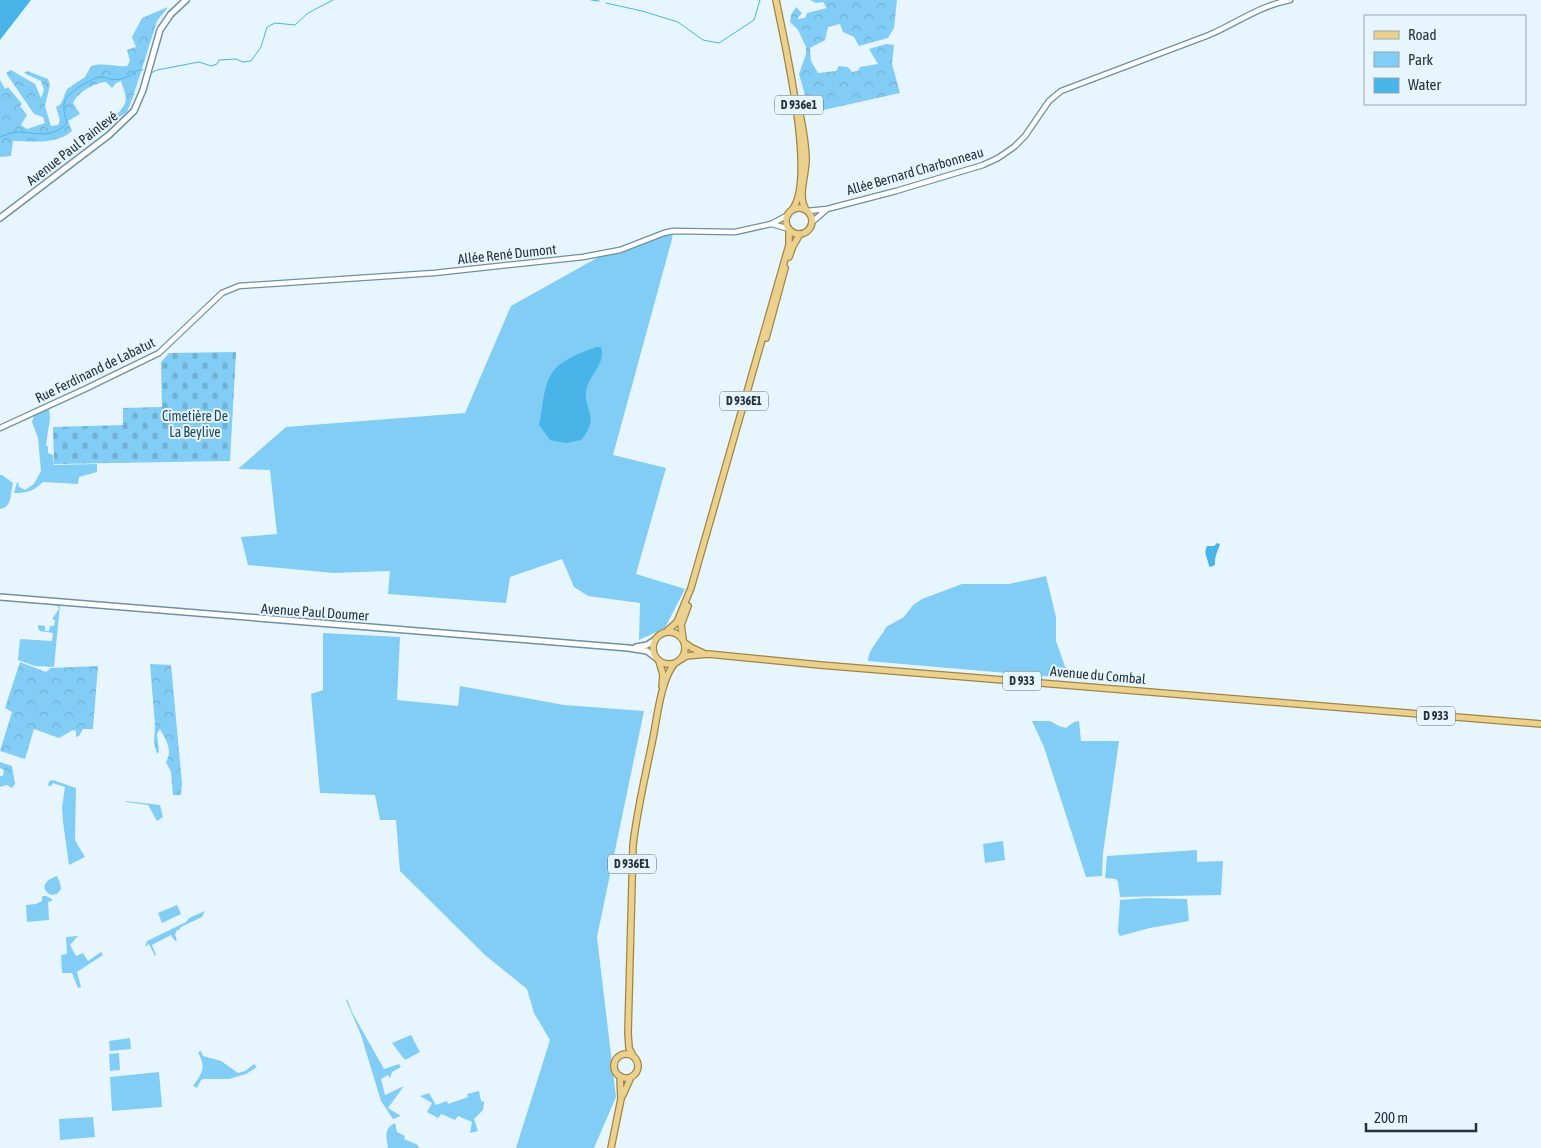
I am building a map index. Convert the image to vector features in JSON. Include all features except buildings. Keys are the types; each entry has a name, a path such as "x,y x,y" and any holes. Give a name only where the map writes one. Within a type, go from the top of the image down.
{"main road":[{"name":"D 936e1","path":"777,0 805,139 806,161 802,195 803,203 807,210"},
{"name":"D 936e1","path":"777,0 801,140 801,179 797,203 790,213"},
{"name":"Avenue Paul Painlevé","path":"0,218 109,135 134,111 143,90 160,30 183,1"},
{"path":"799,208 807,210 812,222 809,230 795,234 789,229 786,222 790,213 799,208"},
{"name":"D 936E1","path":"667,631 677,622 691,588 789,245 789,229"},
{"name":"D 936E1","path":"684,640 682,625 702,564 787,263 800,234"},
{"name":"Avenue Paul Doumer","path":"0,597 628,648"},
{"path":"667,631 676,633 684,640 685,651 682,659 675,663 664,664 647,651 628,648 647,645 667,631"},
{"path":"655,640 653,649 657,659"},
{"name":"D 933","path":"684,640 692,648 708,654"},
{"name":"D 933","path":"682,659 686,656 708,654"},
{"name":"Avenue du Combal","path":"708,654 820,665 1541,724"},
{"name":"D 936E1","path":"657,659 663,674 661,697"},
{"name":"D 936E1","path":"633,1056 629,1048 628,1033 633,845 643,781 661,697 667,676 675,663"},
{"name":"D 936E1","path":"621,1056 628,1033"},
{"path":"621,1099 638,1066 633,1056 627,1054 621,1056 616,1061 616,1072 623,1078 631,1077"},
{"path":"612,1148 621,1099 620,1076"}],"street":[{"name":"Allée Bernard Charbonneau","path":"807,210 827,209 983,165 1014,147 1025,136 1049,100 1061,90 1226,28 1272,3 1290,0"},
{"path":"812,222 827,209"},
{"name":"Allée René Dumont","path":"241,286 434,273 583,258 620,250 672,231 735,232 771,224 790,213"},
{"name":"Allée René Dumont","path":"771,224 789,229"},
{"name":"Rue Ferdinand de Labatut","path":"0,428 159,353 222,293 241,286"}],"green space":[{"path":"810,0 897,0 894,28 888,38 859,46 854,37 843,32 840,24 828,27 825,40 810,48 811,61 818,73 836,71 839,66 848,67 852,72 858,71 860,67 878,64 869,49 886,44 894,45 892,64 900,93 810,113 799,74 806,54 806,47 798,30 790,22 791,15 796,7 802,13 797,19 805,18 807,13 827,8 823,2 816,3"},
{"path":"168,7 157,21 127,112 118,118 117,114 124,106 126,99 121,81 112,88 106,82 96,84 82,92 75,99 73,103 80,114 68,121 72,131 52,140 36,142 13,141 11,156 0,157 0,80 5,89 8,87 22,104 20,106 27,115 21,125 27,129 45,123 43,117 34,114 6,73 11,70 35,84 41,98 44,90 41,81 24,73 27,71 48,79 50,85 45,106 51,126 58,125 60,120 56,107 61,104 67,89 85,77 91,66 100,64 127,66 130,61 127,50 136,47 132,37 142,18"},
{"path":"673,231 613,455 666,468 636,574 685,589 665,628 639,640 640,603 588,596 574,587 562,559 510,577 506,603 388,594 390,571 333,573 248,565 241,537 277,534 270,470 238,469 286,427 465,413 511,306 604,254"},
{"name":"Cimetière De La Beylive","path":"236,352 230,461 54,464 53,427 123,425 123,408 162,407 161,362 169,353"},
{"path":"49,409 50,418 46,445 48,453 53,455 54,465 97,464 97,472 79,477 78,484 43,482 30,491 14,493 17,482 18,486 25,490 34,484 41,471 38,438 32,422 34,415"},
{"path":"0,475 13,483 9,503 0,509"},
{"path":"1046,576 1056,617 1056,641 1067,672 1065,678 868,661 872,648 886,627 904,617 913,605 922,599 962,584 1009,584"},
{"path":"57,604 60,605 54,667 35,666 18,660 20,639 52,641 53,633 40,631 38,625 45,626 45,631 49,631 50,626 54,626 55,620 52,619 59,609"},
{"path":"323,633 400,637 397,700 458,706 460,686 564,705 644,711 597,937 616,1097 594,1148 516,1148 550,1040 534,1013 527,989 486,956 400,871 396,820 380,820 375,795 320,793 311,694 323,690"},
{"path":"20,662 46,672 51,668 98,666 93,729 83,729 79,736 76,737 76,731 73,730 59,738 34,729 25,759 0,751 12,712 5,708"},
{"path":"150,664 171,665 182,783 181,795 173,795 171,772 166,762 169,749 160,729 157,734 159,752 157,754 154,743 155,725"},
{"path":"1032,721 1050,721 1066,728 1079,721 1081,741 1119,741 1103,853 1102,876 1086,877 1044,747"},
{"path":"0,762 12,766 15,784 12,788 7,785 0,787 0,776 3,776 4,770 0,768"},
{"path":"53,780 76,788 75,840 85,857 69,865 62,808 65,787 53,783 51,786 48,786 49,781"},
{"path":"126,801 160,805 163,817 157,821 148,805"},
{"path":"1003,841 1005,860 985,863 983,844"},
{"path":"1197,850 1197,862 1223,861 1221,895 1120,897 1116,879 1105,878 1107,856"},
{"path":"57,876 61,889 57,894 51,895 45,890 45,884"},
{"path":"42,896 52,899 52,901 48,902 49,920 27,922 26,905 42,901"},
{"path":"1146,898 1187,899 1189,921 1120,936 1118,932 1120,900"},
{"path":"177,905 181,914 162,923 158,913"},
{"path":"205,911 202,917 177,930 175,935 177,940 175,941 171,935 152,945 155,956 149,944 145,947 147,941"},
{"path":"78,936 70,945 76,956 83,953 88,961 101,952 103,955 77,972 81,987 78,988 72,973 62,973 61,955 67,954 66,937"},
{"path":"347,999 353,1014 384,1069 399,1064 401,1067 392,1072 390,1078 388,1075 381,1079 385,1095 404,1086 388,1108 401,1116 393,1119 381,1101 361,1035"},
{"path":"411,1035 420,1052 405,1060 392,1043"},
{"path":"130,1038 131,1049 110,1051 109,1041"},
{"path":"201,1051 203,1056 221,1061 238,1073 245,1071 254,1064 257,1067 246,1074 229,1079 201,1080 197,1088 193,1086 203,1066 198,1052"},
{"path":"119,1053 120,1070 110,1071 109,1054"},
{"path":"159,1072 162,1107 112,1111 110,1077"},
{"path":"479,1091 481,1101 484,1102 483,1110 474,1119 478,1131 470,1133 472,1122 458,1116 455,1120 441,1114 438,1118 427,1112 432,1103 420,1096 429,1093 436,1105 447,1101 448,1104 468,1097 467,1094"},
{"path":"93,1117 95,1137 60,1140 59,1119"},
{"path":"395,1123 397,1132 405,1136 404,1139 418,1145 420,1148 388,1148 387,1130"}],"water":[{"path":"0,0 31,0 0,40"},
{"path":"596,347 601,347 602,353 600,363 587,387 586,401 591,418 587,431 581,440 566,443 550,440 539,425 546,388 551,374 574,356"},
{"path":"1217,543 1220,544 1215,565 1210,567 1206,549 1207,546 1214,546"}],"waterway":[{"path":"151,73 157,70 199,62 211,66 217,64 219,60 236,59 243,62 251,61 261,47 267,27 275,23 295,25 308,13 333,0"},
{"path":"591,0 599,1"},
{"path":"606,3 678,22 703,40 719,43 754,20 760,0"},
{"path":"0,137 16,132 43,134 55,132 67,123 64,103 67,97 76,89 97,78 121,79 138,70 143,70"}]}
